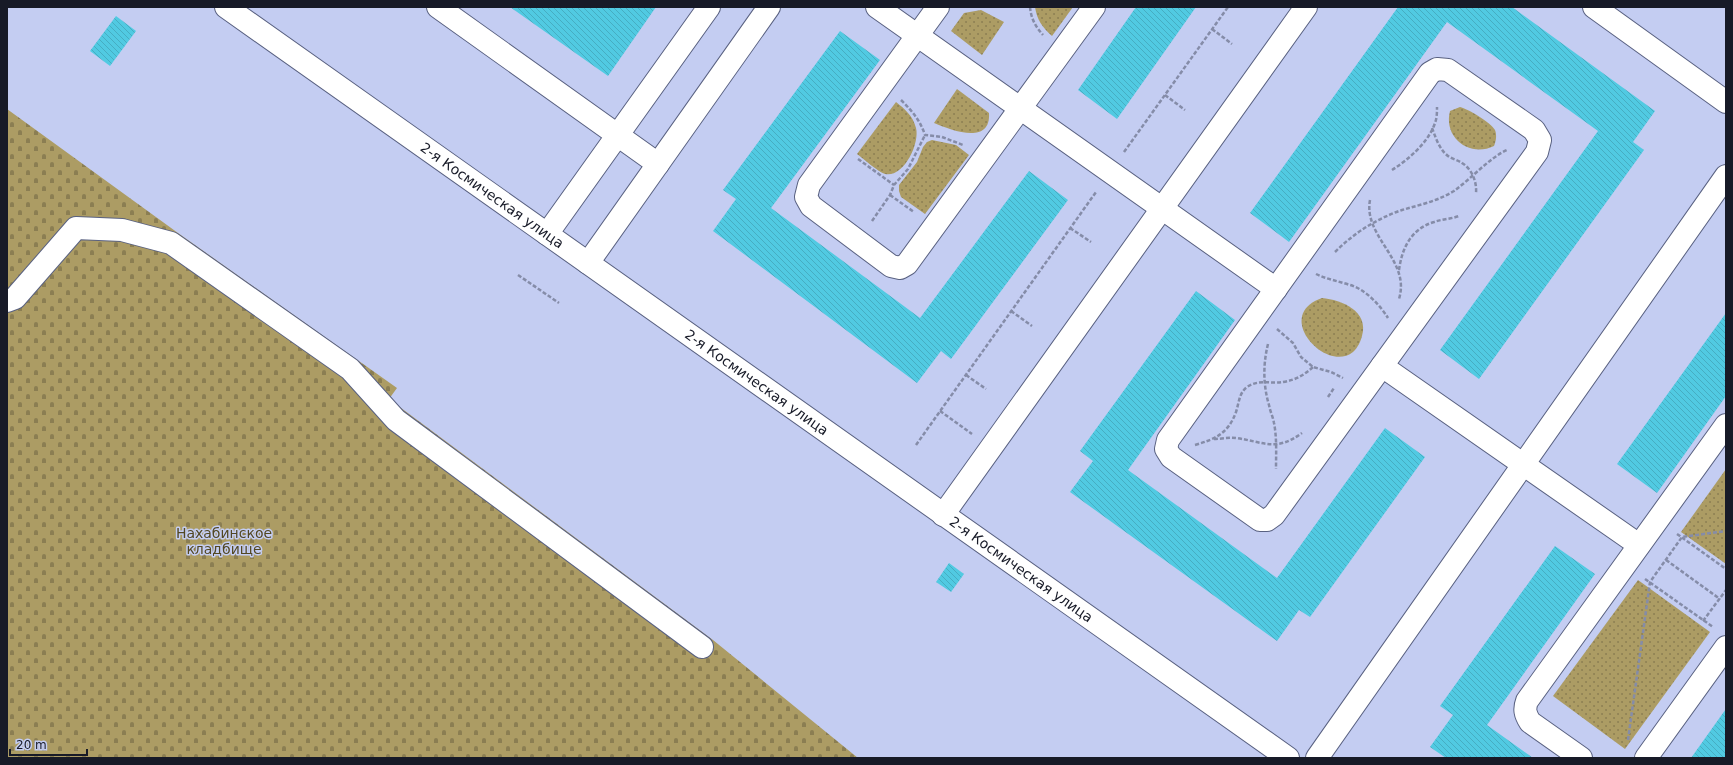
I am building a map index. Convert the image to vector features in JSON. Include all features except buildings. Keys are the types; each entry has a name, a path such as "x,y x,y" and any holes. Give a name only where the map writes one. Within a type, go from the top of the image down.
{"street":[{"name":"2-я Космическая улица","path":"226,7 1288,758"},
{"path":"438,7 658,164"},
{"path":"547,234 709,7"},
{"path":"588,263 769,7"},
{"path":"877,7 1276,289"},
{"path":"938,7 810,185 806,196 811,206 891,266 900,268 907,264 1094,7"},
{"path":"943,515 1306,7"},
{"path":"1594,7 1726,102"},
{"path":"1438,69 1448,70 1534,130 1540,140 1537,152 1274,515 1267,520 1260,520 1171,457 1166,449 1168,440 1430,73 1438,69"},
{"path":"1317,758 1726,176"},
{"path":"7,301 15,298 76,228 122,230 171,243 350,369 396,420 702,647"},
{"path":"1382,366 1639,546"},
{"path":"1581,758 1530,722 1526,716 1525,707 1527,701 1726,425"},
{"path":"1646,758 1720,638"}],"path":[{"path":"1030,7 1031,16 1037,28 1047,39 1063,50"},
{"path":"916,445 1228,7"},
{"path":"1212,29 1232,44"},
{"path":"1389,172 1414,153 1428,137 1435,122 1440,90 1438,69"},
{"path":"857,241 890,195 894,185 908,169 925,135 920,122 913,111 882,84"},
{"path":"1165,95 1185,110"},
{"path":"1432,128 1438,144 1448,156 1464,164 1473,175 1477,188 1476,195"},
{"path":"925,135 959,142 985,157"},
{"path":"1331,255 1348,238 1371,223 1400,211 1429,202 1453,191 1505,151 1525,142 1540,140"},
{"path":"838,145 894,185"},
{"path":"890,195 934,226"},
{"path":"1371,196 1369,207 1371,223 1399,271"},
{"path":"1397,302 1401,292 1399,271 1401,255 1407,242 1420,230 1434,222 1451,219 1466,214"},
{"path":"1070,228 1091,242"},
{"path":"1311,279 1318,269"},
{"path":"518,274 559,303"},
{"path":"1314,274 1352,285 1368,296 1388,317 1402,338"},
{"path":"1011,311 1032,326"},
{"path":"1385,320 1392,312"},
{"path":"1273,334 1281,322"},
{"path":"1276,328 1293,343 1301,357 1314,368 1331,372 1344,379"},
{"path":"1270,339 1267,345 1264,363 1264,381 1268,404 1274,422 1277,444 1276,471"},
{"path":"1214,439 1228,428 1236,412 1239,397 1248,387 1264,381 1282,383 1299,378 1314,368"},
{"path":"966,374 986,389"},
{"path":"1340,383 1349,374"},
{"path":"1324,403 1335,387"},
{"path":"940,411 992,447"},
{"path":"1166,449 1192,446 1214,439 1236,438 1266,445 1277,444 1292,440 1308,429"},
{"path":"1657,520 1726,569"},
{"path":"1628,743 1650,582 1682,538 1726,531"},
{"path":"1666,560 1720,599"},
{"path":"1626,564 1704,621 1720,638"},
{"path":"1704,621 1726,590"}],"green space":[{"path":"1035,7 1073,7 1052,36 1040,23"},
{"path":"981,10 1004,22 982,55 951,31 964,13"},
{"path":"957,89 989,113 988,123 984,129 977,133 959,132 934,123"},
{"path":"896,102 911,116 913,120 917,134 916,142 904,165 892,174 885,174 857,154"},
{"path":"1460,107 1479,116 1489,123 1495,130 1496,134 1494,146 1485,149 1476,149 1460,143 1451,130 1449,121 1450,111"},
{"name":"Нахабинское кладбище","path":"7,109 178,233 397,388 389,399 713,640 858,758 7,758"},
{"path":"932,140 956,145 969,155 925,214 901,197 899,185 917,162 923,147 927,142"},
{"path":"1322,298 1345,304 1352,308 1362,320 1362,336 1359,345 1353,352 1342,357 1330,355 1318,349 1309,340 1303,328 1302,317 1308,306"},
{"path":"1726,469 1726,564 1681,532"},
{"path":"1638,580 1710,632 1625,749 1553,696"}]}
